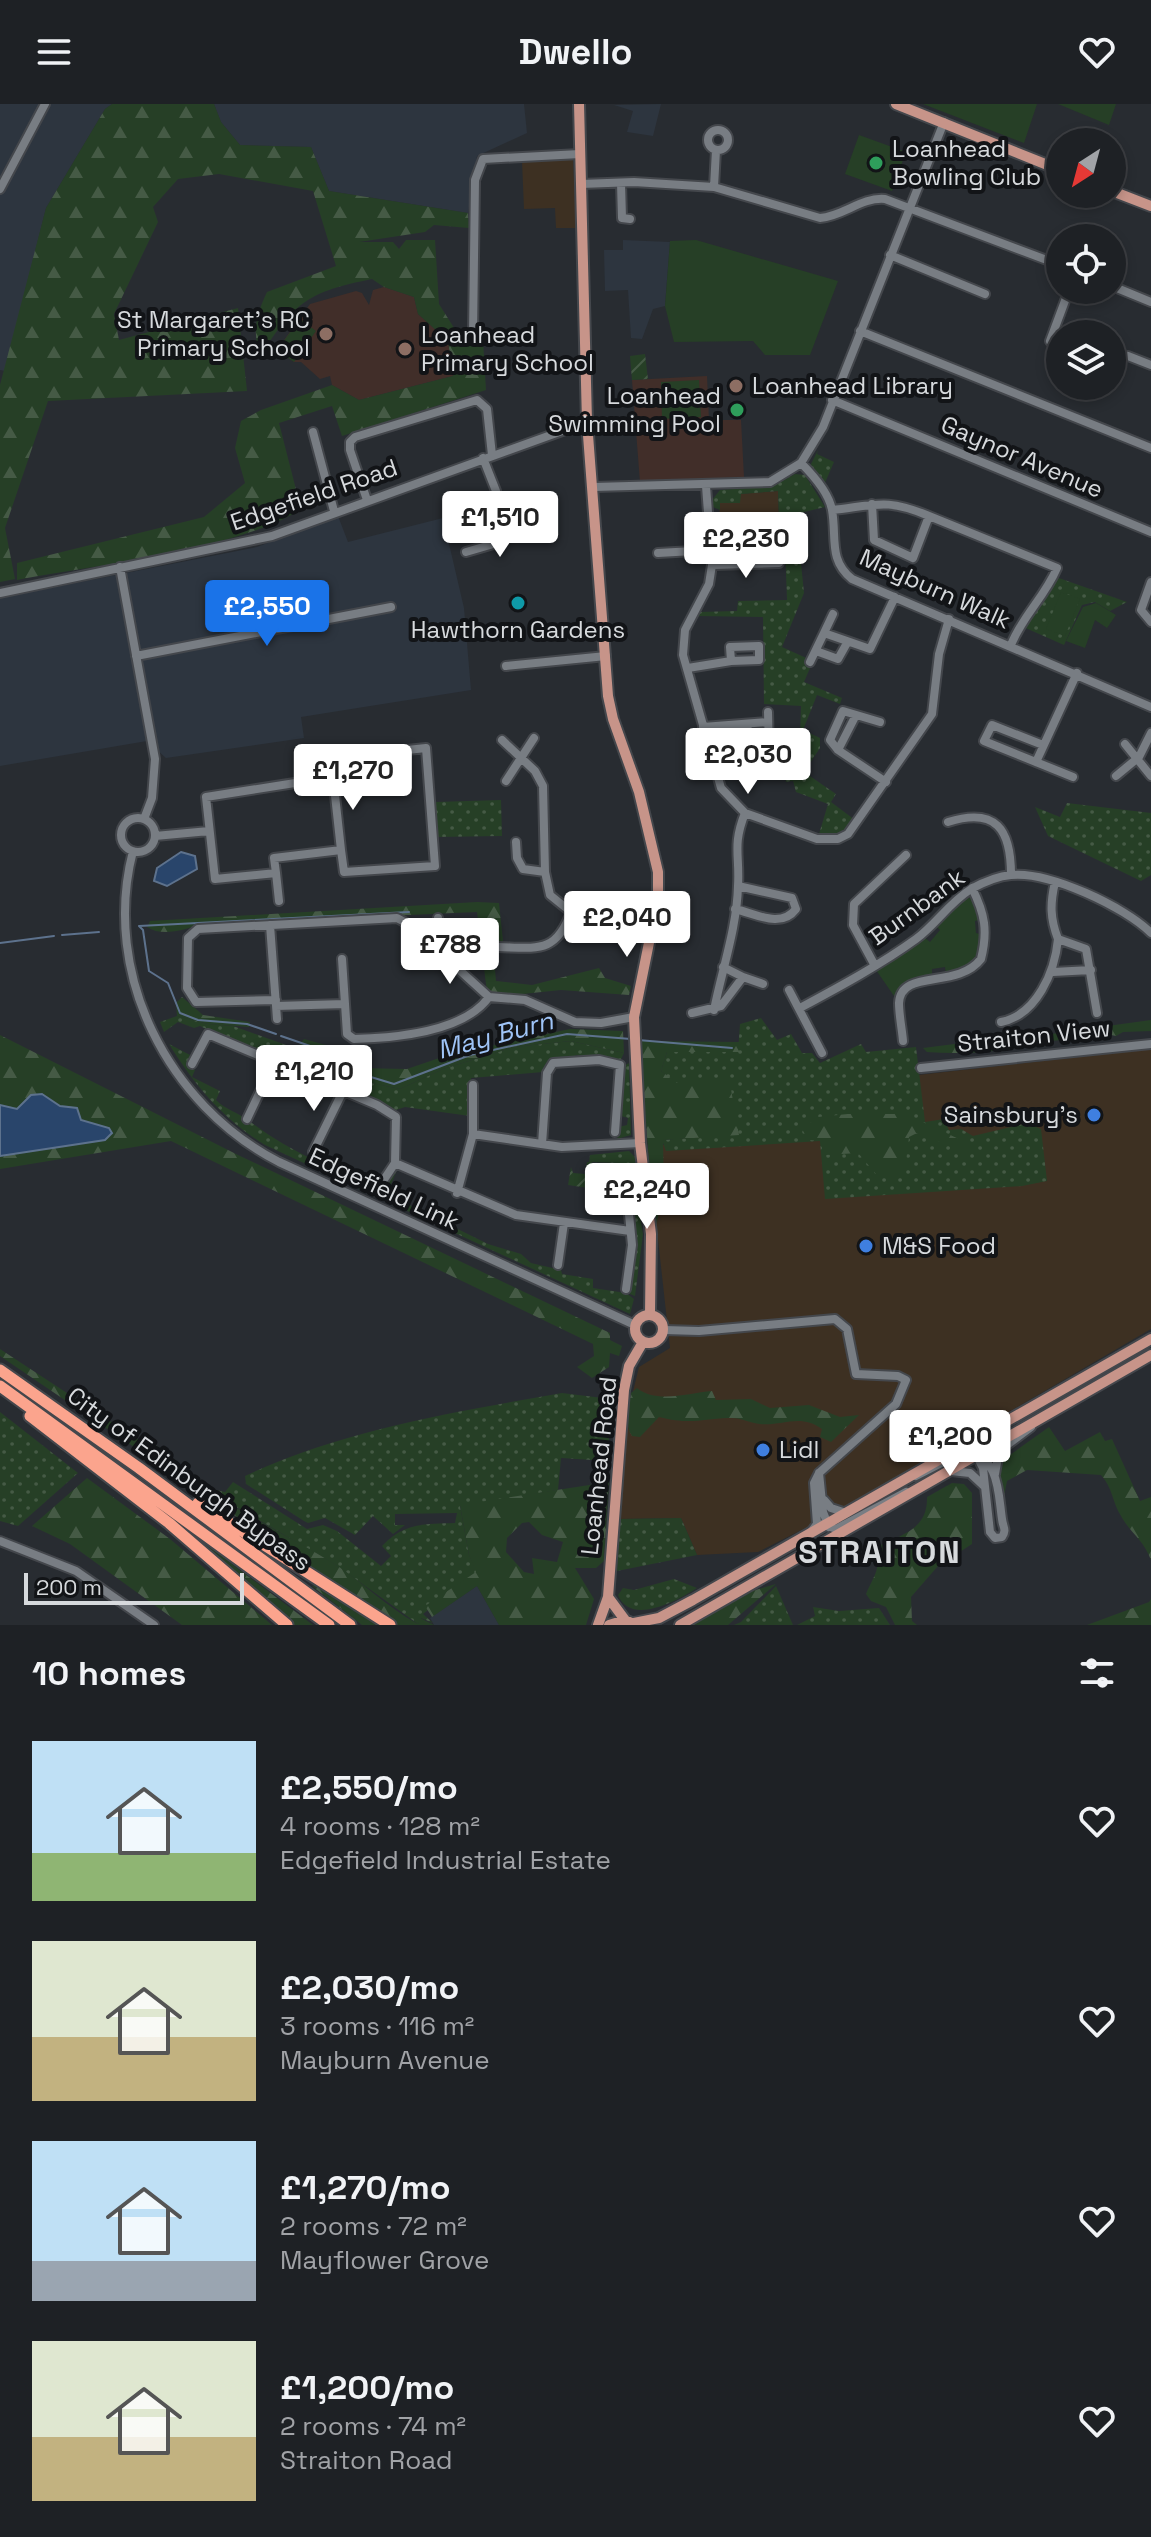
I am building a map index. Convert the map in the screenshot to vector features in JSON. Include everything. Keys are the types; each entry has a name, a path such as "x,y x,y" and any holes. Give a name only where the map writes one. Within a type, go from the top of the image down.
{"highway":[{"name":"City of Edinburgh Bypass","path":"0,1370 139,1468 350,1625"},
{"name":"City of Edinburgh Bypass","path":"0,1386 329,1625"},
{"path":"0,1393 169,1523 287,1625"},
{"path":"139,1468 390,1625"}],"main road":[{"path":"579,104 587,422 606,656 613,719 650,830 659,887 634,1017 640,1143 651,1234 650,1314"},
{"path":"896,104 1046,164"},
{"path":"1126,196 1149,205"},
{"path":"650,1314 660,1319 664,1330 656,1341 643,1342 636,1335 635,1325 640,1317 650,1314"},
{"path":"609,1625 667,1614 1151,1339"},
{"name":"Loanhead Road","path":"598,1625 608,1597 624,1390 629,1366 643,1342"},
{"path":"680,1625 1151,1355"},
{"path":"608,1597 632,1623"}],"street":[{"path":"0,189 45,104"},
{"path":"594,487 770,482 801,463 817,441 907,207 944,122"},
{"path":"714,187 716,150"},
{"path":"473,335 475,180 483,159 580,154"},
{"path":"621,183 622,218 630,219"},
{"path":"581,184 714,187 820,218 838,215 877,198 1046,260"},
{"path":"1149,205 1151,193"},
{"path":"890,255 985,294"},
{"path":"1126,292 1151,302"},
{"path":"860,331 1151,448"},
{"path":"1128,356 1151,365"},
{"path":"367,500 350,450 350,442 355,437 477,400 487,409 488,456 496,491 493,509 500,536 497,543 466,552"},
{"name":"Gaynor Avenue","path":"832,400 1151,532"},
{"name":"Edgefield Road","path":"0,593 121,571 272,536 334,511 587,422"},
{"path":"312,438 334,511"},
{"name":"Mayburn Walk","path":"801,463 827,495 832,510 838,564 852,579 1151,707"},
{"path":"706,486 712,565 709,584 685,630 683,655 721,788 745,813 817,839 838,839 855,826 932,714 939,654 949,619"},
{"path":"832,510 900,503 1057,568 1041,599 1023,616 1011,645"},
{"path":"872,504 874,540 913,558 929,516"},
{"path":"500,536 525,533"},
{"path":"658,553 711,550"},
{"path":"712,565 779,563"},
{"name":"Edgefield Link","path":"121,571 152,741 155,779 144,819 128,821 121,830 124,845 133,851 126,884 125,921 136,990 165,1055 208,1113 240,1139 279,1162 635,1325"},
{"path":"1151,582 1141,610 1151,622"},
{"path":"824,633 866,650 873,646 895,597"},
{"path":"136,656 391,607"},
{"path":"810,662 833,614"},
{"path":"816,651 838,659 847,643"},
{"path":"506,666 606,656"},
{"path":"688,668 731,661"},
{"path":"1036,762 1077,673"},
{"path":"880,722 843,711 830,740 838,750 886,782"},
{"path":"703,727 747,724 768,717 769,751 751,752 747,724"},
{"path":"1043,745 992,725 984,741 1073,777"},
{"path":"1116,776 1139,757 1151,733"},
{"path":"506,781 534,738"},
{"path":"502,740 541,779 546,795 545,872 550,895 571,912 605,914 633,931 649,936"},
{"path":"1125,744 1139,757 1151,776"},
{"path":"426,748 435,866 344,872 341,850 331,758 426,748"},
{"path":"276,873 215,879 206,797 333,777"},
{"path":"714,1010 738,886 735,844 745,813"},
{"path":"948,822 963,814 991,820 1004,832 1011,848 1011,875"},
{"path":"133,851 149,848 155,836 152,825 144,819"},
{"path":"155,836 209,831"},
{"path":"194,832 211,845"},
{"path":"516,842 517,858 523,869 545,872"},
{"path":"279,901 274,858 341,850"},
{"path":"874,964 853,925 851,914 863,892 900,858"},
{"name":"Burnbank","path":"800,1008 858,977 916,939 972,888 1011,875 1055,882 1130,916 1151,933"},
{"path":"1005,1024 1033,1003 1053,972 1058,939 1050,904 1055,882"},
{"path":"735,909 782,921 796,909 792,898 738,886"},
{"path":"903,1041 906,1025 899,1001 909,986 916,981 960,977 981,959 986,927 984,912 972,888"},
{"path":"502,945 533,948 553,943 571,912"},
{"path":"345,1004 203,1004 190,997 187,988 186,946 192,933 198,929 397,918 410,925 489,997 525,1000 575,1022 601,1023 634,1017"},
{"path":"431,946 438,937 438,918"},
{"path":"270,925 277,1019"},
{"path":"1058,939 1086,949 1097,1013"},
{"path":"342,959 349,1037 368,1039 421,1034 479,1008 489,997"},
{"path":"723,967 763,984"},
{"path":"1053,972 1091,970"},
{"path":"692,1013 714,1010 743,977"},
{"path":"789,990 800,1008 813,1042 822,1053"},
{"path":"198,1029 344,1089 396,1117 395,1163 379,1187"},
{"path":"192,1064 208,1034"},
{"name":"Straiton View","path":"921,1068 1151,1044"},
{"path":"247,1119 275,1060"},
{"path":"542,1144 547,1073 553,1063 617,1063 622,1073 620,1120 615,1132"},
{"path":"457,1193 473,1134 473,1085"},
{"path":"313,1152 344,1089"},
{"path":"473,1134 570,1148 640,1143"},
{"path":"395,1163 457,1193 516,1215 630,1231"},
{"path":"625,1173 630,1231 626,1289"},
{"path":"558,1265 564,1223"},
{"path":"664,1330 699,1331 835,1319 847,1329 856,1374 898,1376 906,1380 896,1404 819,1473 814,1483 825,1524"},
{"path":"995,1474 999,1451 1037,1420"},
{"path":"907,1478 925,1474 965,1451 977,1455 995,1474 1001,1492 1005,1533 1000,1538 991,1535 983,1468 977,1455 982,1436"},
{"path":"948,1471 970,1473 984,1487"},
{"path":"819,1473 826,1541"},
{"path":"825,1524 836,1529 896,1495 914,1491"},
{"path":"823,1499 831,1508 846,1513"},
{"path":"991,1526 1003,1525"},
{"path":"0,1541 76,1571 154,1625"}],"shaded area":[{"path":"0,104 112,104 105,109 46,208 5,371 0,370"},
{"path":"214,104 524,104 527,133 477,156 468,213 329,191 311,147 240,145 221,122"},
{"path":"661,104 653,136 627,132 633,111 614,105"},
{"path":"573,158 576,228 556,228 555,208 524,209 522,161"},
{"path":"623,240 670,242 665,306 653,309 642,339 631,338 628,290 605,291 604,250 623,250"},
{"name":"Loanhead Primary School","path":"384,287 414,297 418,314 448,341 453,376 359,400 332,385 330,376 320,379 301,362 294,362 277,350 310,304 356,291 362,293 369,305 373,290"},
{"path":"707,376 709,420 741,420 744,477 640,482 632,380"},
{"path":"778,491 779,519 720,521 719,503 740,503 740,494"},
{"path":"338,516 348,542 443,518 464,608 471,690 301,717 304,738 166,758 147,741 0,766 0,598 257,547"},
{"path":"1151,1049 1151,1329 839,1511 758,1552 697,1555 681,1518 619,1519 627,1416 639,1367 670,1348 648,1149 918,1075"},
{"path":"477,1586 499,1625 434,1625 430,1618"}],"green space":[{"path":"112,104 214,104 221,122 240,145 311,147 329,191 468,213 469,228 434,225 425,232 359,242 393,242 399,249 406,240 435,240 439,304 461,339 483,340 486,390 342,436 332,406 279,423 301,509 275,523 205,545 17,580 17,563 204,517 245,483 235,448 241,421 261,410 332,385 359,400 453,376 448,341 418,314 414,297 384,287 372,279 333,289 306,302 294,311 260,356 256,323 267,292 336,266 313,191 219,174 178,179 153,207 158,222 114,314 119,340 238,308 247,391 48,401 5,528 15,579 0,582 0,385 46,208 105,109"},
{"path":"923,104 1037,104 1024,143"},
{"path":"1058,104 1116,104 1109,125"},
{"name":"Loanhead Bowling Club","path":"859,135 906,152 892,191 845,174"},
{"path":"696,240 838,281 810,355 765,355 753,341 674,342 665,306 670,241"},
{"path":"300,319 316,331 294,362 277,350"},
{"path":"645,354 648,379 632,380 630,356"},
{"path":"699,380 701,417 662,419 661,382"},
{"path":"818,450 817,454 834,462 824,485 810,466"},
{"path":"795,474 805,475 825,507 796,514 804,593 782,647 813,661 804,682 842,698 840,704 817,695 803,730 820,738 820,748 804,772 836,794 831,802 855,820 835,835 819,834 828,804 796,792 793,781 786,782 779,754 806,752 804,739 800,738 801,706 764,704 763,617 697,616 699,612 737,611 738,601 787,600 784,520 779,519 778,491 741,494 740,503 720,503 720,510 713,507 712,500 720,490 773,486"},
{"path":"1056,577 1127,602 1110,611 1095,602 1082,605 1064,645 1021,626 1043,601"},
{"path":"1061,592 1080,599 1065,636 1046,629"},
{"path":"1096,603 1116,615 1107,628 1095,620 1085,648 1066,641 1083,607"},
{"path":"501,800 502,836 436,837 435,802"},
{"path":"1067,803 1151,813 1151,875 1141,881 1048,836 1035,807 1060,817"},
{"path":"967,897 974,900 982,919 975,921 976,933 983,935 976,958 968,966 946,975 945,967 932,969 932,975 911,980 894,996 876,970 924,937 930,942 940,930 936,926"},
{"path":"499,903 503,941 493,946 496,981 532,985 599,968 605,978 631,986 629,995 561,990 503,996 487,992 477,912 201,924 166,932 147,927 150,921"},
{"path":"182,997 203,1015 250,1022 249,1027 208,1024 177,1016 176,1003"},
{"path":"177,1016 208,1024 233,1026 339,1064 367,1082 400,1089 443,1069 514,1047 571,1041 624,1053 620,1061 576,1055 573,1058 551,1058 543,1072 471,1078 470,1116 405,1107 396,1110 297,1063 231,1041 200,1026 194,1028 178,1022 164,1032 160,1022"},
{"path":"761,1018 777,1040 791,1034 802,1053 812,1053 820,1063 861,1044 866,1052 916,1047 925,1122 944,1119 949,1130 961,1129 973,1136 1027,1123 1041,1129 1047,1181 1022,1186 825,1199 820,1141 666,1151 662,1140 739,1134 661,1071 667,1052 738,1052 740,1024"},
{"path":"1151,1020 1151,1031 1123,1032 1116,1036 1101,1033 1100,1027"},
{"path":"570,1029 623,1031 624,1053 571,1041 514,1047 443,1069 400,1089 367,1082 339,1064 298,1047 304,1039 344,1050 357,1068 407,1069 448,1055"},
{"path":"1085,1030 1085,1035 1075,1039 999,1050 941,1053 927,1052 923,1048 994,1039 1013,1042 1017,1038"},
{"path":"0,1035 236,1154 610,1333 610,1340 622,1346 619,1356 610,1353 609,1367 592,1378 577,1367 594,1356 593,1344 171,1141 0,1169"},
{"path":"639,1041 739,1042 739,1052 667,1052 661,1071 677,1083 729,1078 739,1135 663,1140 664,1189 655,1231"},
{"path":"169,1044 192,1056 188,1065 195,1070 192,1077 220,1091 216,1100 278,1141 380,1191 397,1170 391,1184 395,1198 488,1244 521,1254 531,1263 561,1270 562,1274 593,1279 593,1288 626,1293 634,1299 630,1314 265,1145 236,1124 211,1100 189,1074"},
{"path":"629,1063 631,1135 617,1139 619,1127 627,1125 628,1118 621,1116 620,1110 624,1066"},
{"path":"906,1114 963,1141 970,1154 917,1133 909,1137 905,1169 893,1178 876,1174 858,1153 825,1155 822,1141 808,1140 802,1129 818,1117"},
{"path":"629,1151 635,1157 635,1180 629,1180 628,1171 620,1171 619,1163 589,1162 590,1155"},
{"path":"587,1162 592,1162 588,1188 568,1185 571,1167 573,1173 585,1174"},
{"path":"630,1193 636,1194 643,1234 635,1296 630,1294 637,1248"},
{"path":"0,1349 137,1439 157,1446 205,1488 333,1563 406,1617 418,1624 420,1618 434,1625 396,1625 0,1356"},
{"path":"637,1388 663,1397 712,1391 716,1400 751,1399 770,1408 809,1405 840,1417 859,1415 831,1442 820,1437 822,1429 807,1422 760,1424 733,1418 688,1421 659,1417 640,1437 632,1436 628,1421 631,1393"},
{"path":"562,1393 611,1399 608,1461 561,1458 558,1490 460,1506 469,1555 477,1572 426,1606 428,1610 423,1614 433,1623 421,1618 418,1624 336,1565 202,1487 225,1492 233,1482 307,1529 323,1525 337,1531 381,1566 391,1556 382,1546 390,1538 407,1528 455,1523 457,1513 395,1514 395,1525 405,1525 393,1534 373,1516 355,1535 325,1518 308,1523 304,1521 246,1484 245,1476 361,1434 441,1415"},
{"path":"0,1412 78,1473 18,1526 0,1521"},
{"path":"1049,1427 1065,1451 1100,1432 1105,1441 1112,1439 1140,1501 1151,1497 1151,1560 1121,1516 1101,1475 1027,1470 1007,1481 1004,1496 997,1470 1000,1462"},
{"path":"87,1478 170,1539 272,1625 182,1625 70,1544 32,1526"},
{"path":"609,1482 604,1561 596,1568 575,1568 594,1599 586,1625 499,1625 477,1586 432,1617 425,1606 476,1572 469,1555 460,1505","holes":["529,1522 542,1535 563,1542 557,1562 532,1558 534,1574 524,1572 506,1552 507,1538 522,1523"]},
{"path":"952,1483 964,1484 972,1493 972,1544 938,1566 911,1597 912,1621 917,1625 895,1625 886,1607 871,1601 866,1594 877,1567 875,1548 912,1530 923,1517 927,1497"},
{"path":"681,1518 697,1555 617,1571 619,1519"},
{"path":"196,1537 313,1625 291,1625 194,1540"},
{"path":"674,1579 697,1588 665,1605 642,1610 624,1604 618,1595 623,1588 634,1590"},
{"path":"776,1584 728,1625 691,1625 752,1591"},
{"path":"312,1586 379,1625 362,1625"},
{"path":"776,1586 793,1625 734,1625 741,1622"},
{"path":"1151,1599 1151,1625 1087,1625 1149,1602"},
{"path":"813,1607 839,1611 879,1608 890,1625 797,1625 815,1616"}],"water":[{"path":"181,852 195,856 197,869 167,886 154,881 157,868"},
{"path":"42,1094 60,1106 77,1108 81,1120 109,1128 112,1133 105,1140 0,1156 0,1105 17,1109 31,1095"}],"waterway":[{"path":"276,1034 247,1024 198,1020 180,1013 168,983 149,971 143,930 139,926 409,912"},
{"path":"62,935 99,932"},
{"path":"0,943 54,936"},
{"name":"May Burn","path":"281,1036 345,1058 361,1074 394,1084 470,1055 567,1034 631,1039"},
{"name":"May Burn","path":"638,1040 732,1048"}],"place":[{"name":"Loanhead Bowling Club","path":"876,163"},
{"name":"St Margaret's RC Primary School","path":"326,334"},
{"name":"Loanhead Primary School","path":"405,349"},
{"name":"Loanhead Library","path":"736,386"},
{"name":"Loanhead Swimming Pool","path":"737,410"},
{"name":"Hawthorn Gardens","path":"518,603"},
{"name":"Sainsbury's","path":"1094,1115"},
{"name":"M&S Food","path":"866,1246"},
{"name":"Lidl","path":"763,1450"}],"district":[{"name":"STRAITON","path":"880,1552"}]}
